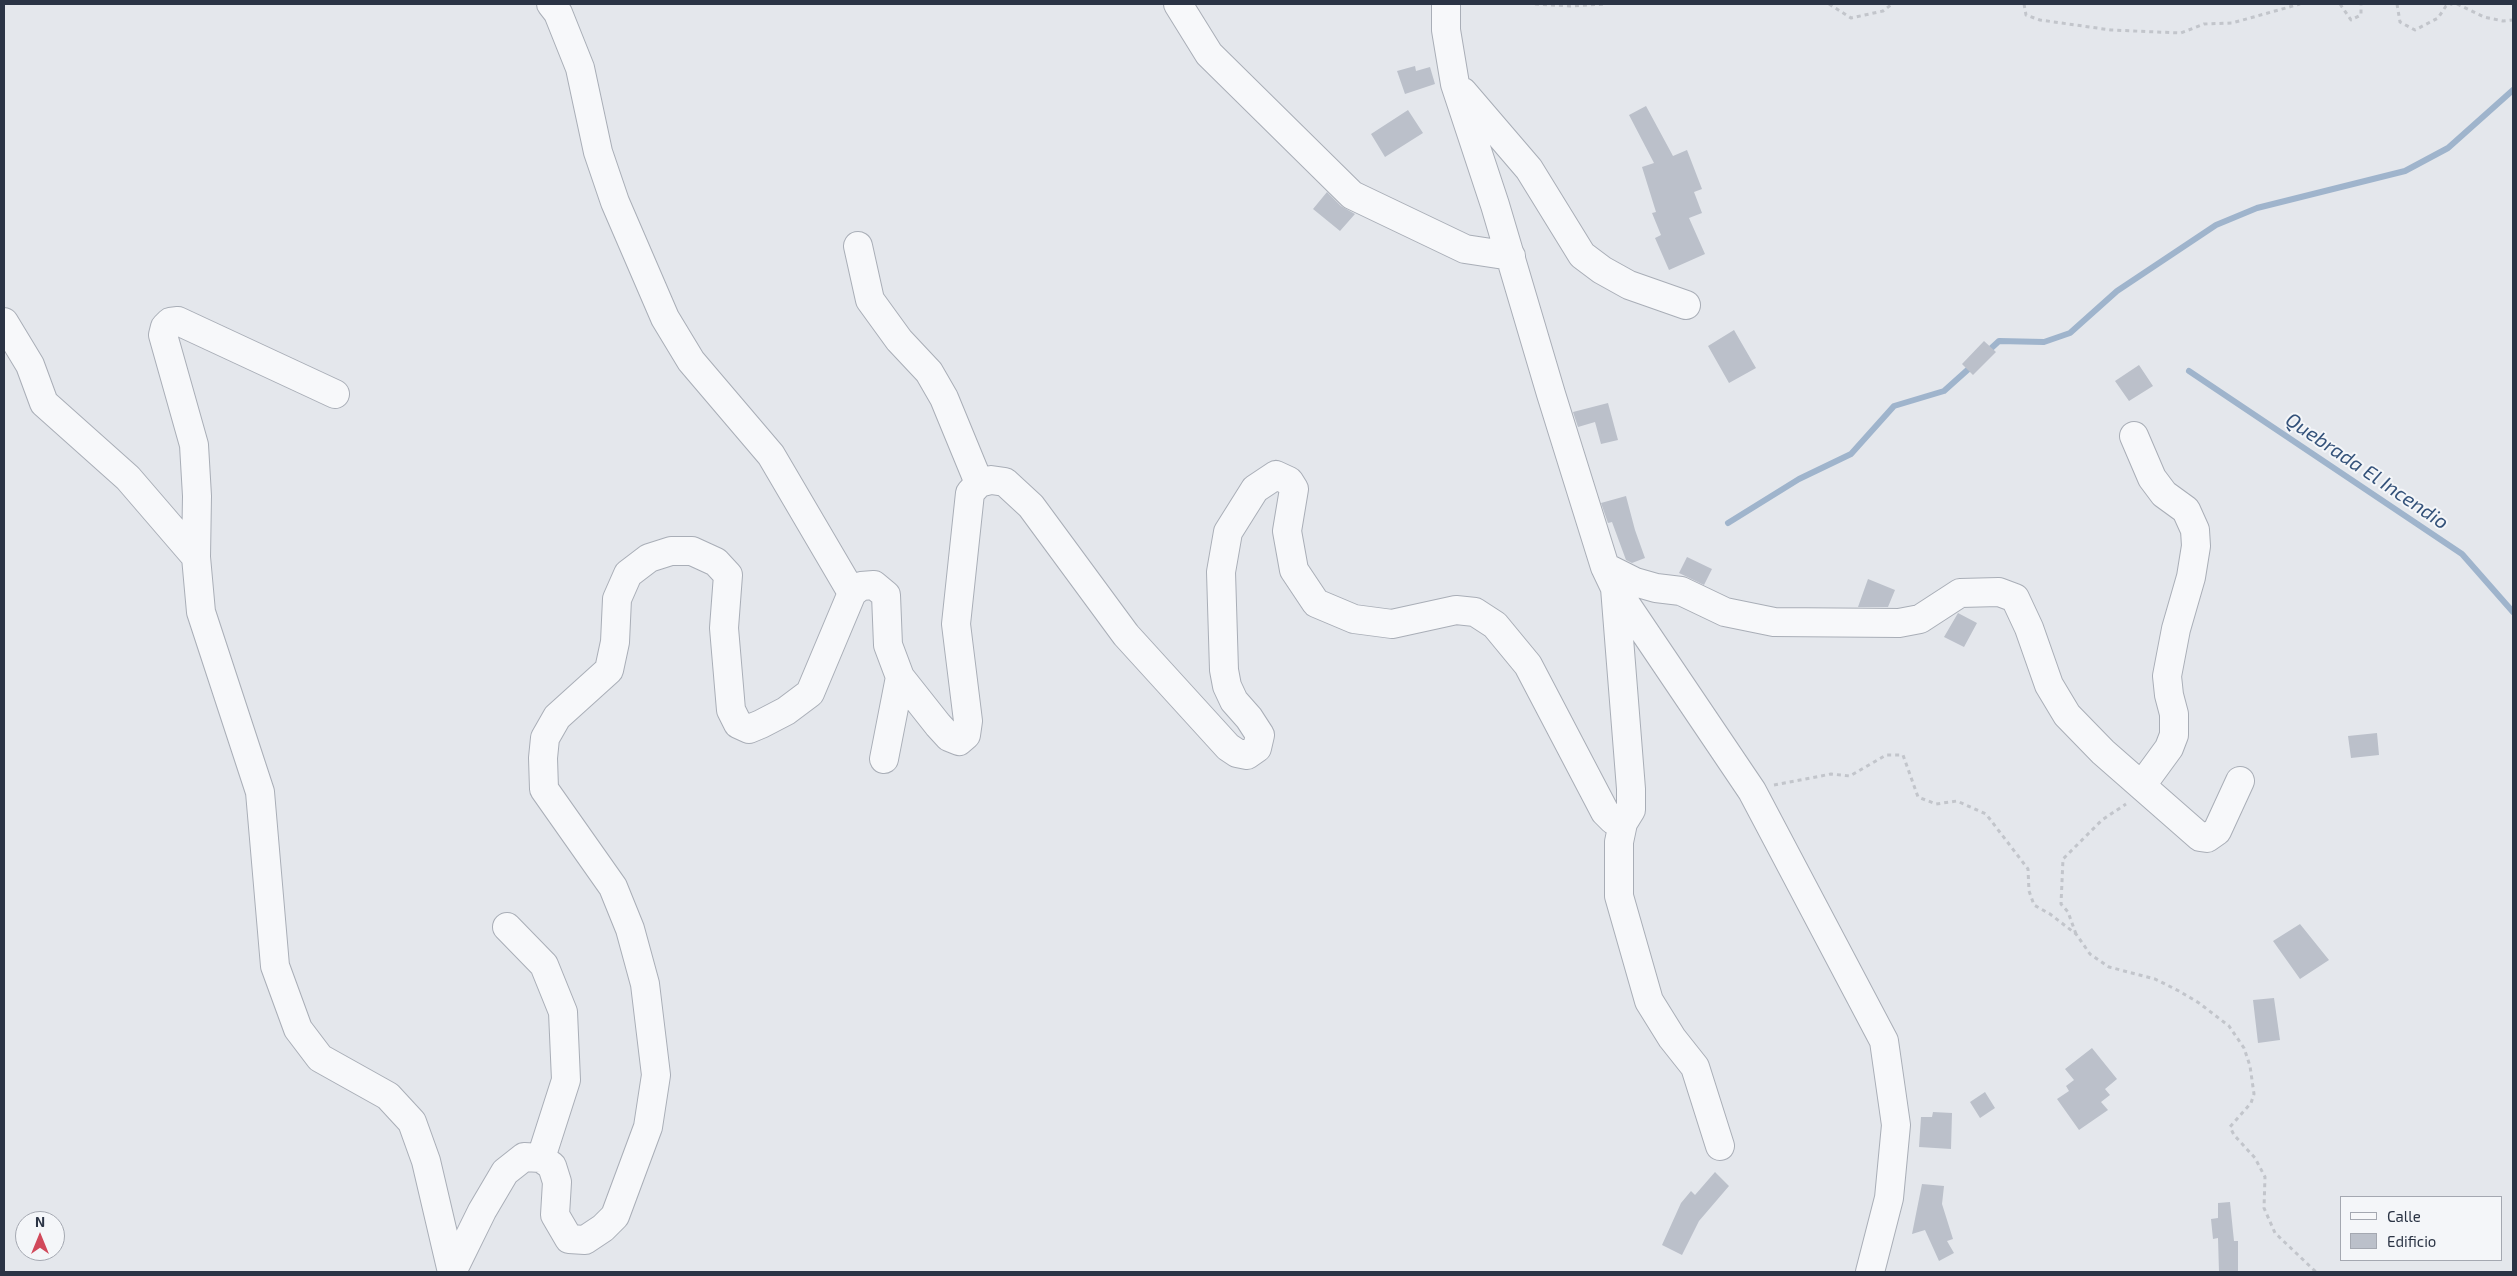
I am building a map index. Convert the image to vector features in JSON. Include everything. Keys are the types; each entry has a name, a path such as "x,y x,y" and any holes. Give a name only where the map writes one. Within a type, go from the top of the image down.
{"street":[{"path":"551,4 558,13 580,68 598,152 615,202 665,318 691,361 771,455 852,593"},
{"path":"1178,4 1210,54 1352,195 1465,249 1510,256"},
{"path":"1446,4 1446,30 1455,84 1610,578 1632,789 1631,810 1622,823 1619,842 1619,896 1649,1001 1672,1038 1695,1067 1720,1146"},
{"path":"1455,84 1529,169 1582,255 1602,270 1629,285 1686,305"},
{"path":"858,246 870,300 899,340 929,372 944,398 979,483"},
{"path":"4,322 30,365 44,402 128,478 196,557"},
{"path":"335,394 178,322 170,322 165,327 163,335 194,445 197,496 196,557 201,612 260,792 275,966 298,1029 320,1058 388,1096 412,1122 426,1161 452,1272"},
{"path":"2134,436 2152,478 2164,494 2186,510 2195,530 2196,538 2191,577 2176,629 2167,676 2174,714 2174,735 2169,748 2142,784"},
{"path":"452,1272 482,1211 505,1172 524,1157 541,1158 552,1166 557,1182 555,1215 569,1239 585,1240 603,1228 615,1216 648,1127 656,1075 645,984 630,929 612,887 544,789 545,738 556,716 610,670 615,642 617,599 628,574 649,558 671,551 692,551 716,562 728,575 724,628 731,710 738,724 749,729 786,711 810,693 852,593 861,586 874,585 886,595 888,645 900,677 949,738 959,741 966,735 967,706 956,624 970,492 979,483 991,480 1005,482 1031,506 1126,635 1228,747 1237,753 1247,755 1257,748 1260,735 1249,718 1234,701 1227,686 1224,670 1225,648 1221,572 1228,532 1255,490 1276,475 1289,480 1294,489 1287,531 1294,570 1316,603 1354,619 1382,623 1392,624 1456,610 1476,612 1495,625 1528,665 1605,812 1613,820 1622,823"},
{"path":"1610,578 1656,588 1681,591 1725,612 1774,622 1898,623 1920,619 1960,593 1998,592 2015,598 2030,628 2049,685 2067,715 2103,752 2142,784 2200,837 2208,838 2217,831 2240,782"},
{"path":"1610,578 1752,791 1884,1041 1896,1125 1889,1198 1870,1272"},
{"path":"884,760 900,677"},
{"path":"507,927 544,965 563,1012 566,1080 541,1158"}],"path":[{"path":"1535,4 1570,6 1606,4"},
{"path":"1829,4 1851,18 1883,11 1892,4"},
{"path":"2024,4 2026,15 2040,20 2111,30 2181,33 2204,24 2232,23 2300,4"},
{"path":"2340,4 2352,20 2361,15 2361,4"},
{"path":"2398,4 2400,22 2415,30 2438,18 2446,6 2452,4"},
{"path":"2457,4 2484,17 2503,21 2513,20"},
{"path":"1752,791 1765,785 1781,785 1831,774 1850,776 1886,755 1903,755 1918,797 1936,804 1957,801 1986,814 2028,869 2029,891 2034,905 2050,914 2076,934"},
{"path":"2142,784 2123,807 2102,820 2063,859 2061,904 2068,912 2076,934 2090,954 2109,967 2154,979 2179,991 2199,1003 2229,1026 2247,1057 2254,1094 2251,1103 2230,1127 2234,1135 2255,1158 2265,1177 2264,1208 2275,1232 2316,1272"}],"building":[{"path":"1415,66 1416,71 1430,67 1435,84 1405,94 1397,71"},
{"path":"1646,106 1673,156 1687,150 1702,189 1694,192 1702,213 1689,218 1705,254 1669,270 1655,238 1661,235 1652,213 1656,212 1642,167 1654,163 1629,115"},
{"path":"1408,110 1423,133 1385,157 1371,134"},
{"path":"1327,192 1341,206 1355,214 1340,231 1313,209"},
{"path":"1734,330 1756,368 1729,383 1708,346"},
{"path":"1984,341 1996,352 1973,375 1962,364"},
{"path":"2139,365 2153,386 2129,401 2115,381"},
{"path":"1608,403 1618,440 1601,444 1595,422 1578,427 1573,412"},
{"path":"1626,496 1645,558 1632,563 1626,560 1612,522 1608,523 1601,503"},
{"path":"1687,557 1712,569 1704,585 1679,573"},
{"path":"1868,579 1895,590 1888,607 1858,607"},
{"path":"1958,613 1977,623 1964,647 1944,637"},
{"path":"2377,733 2379,755 2351,758 2348,736"},
{"path":"2300,924 2329,960 2300,979 2273,941"},
{"path":"2274,998 2280,1040 2258,1043 2253,1000"},
{"path":"2092,1048 2117,1079 2105,1089 2110,1095 2101,1102 2108,1110 2079,1130 2057,1099 2069,1091 2066,1086 2074,1080 2065,1069"},
{"path":"1985,1092 1995,1108 1980,1118 1970,1102"},
{"path":"1933,1112 1952,1113 1951,1149 1919,1147 1921,1117 1932,1117"},
{"path":"1715,1172 1729,1186 1699,1221 1682,1255 1662,1245 1681,1203 1691,1191 1695,1195"},
{"path":"1922,1184 1944,1186 1942,1204 1953,1239 1947,1241 1954,1253 1939,1261 1925,1230 1912,1234"},
{"path":"2230,1202 2234,1241 2238,1241 2238,1272 2219,1272 2218,1238 2213,1239 2211,1219 2218,1218 2218,1203"}],"waterway":[{"path":"1986,353 1999,341 2044,342 2070,333 2117,291 2216,225 2257,208 2405,171 2448,148 2513,90"},
{"path":"1728,523 1799,479 1851,454 1894,406 1944,391 1973,365"},
{"name":"Quebrada El Incendio","path":"2189,371 2462,554 2513,612"}]}
